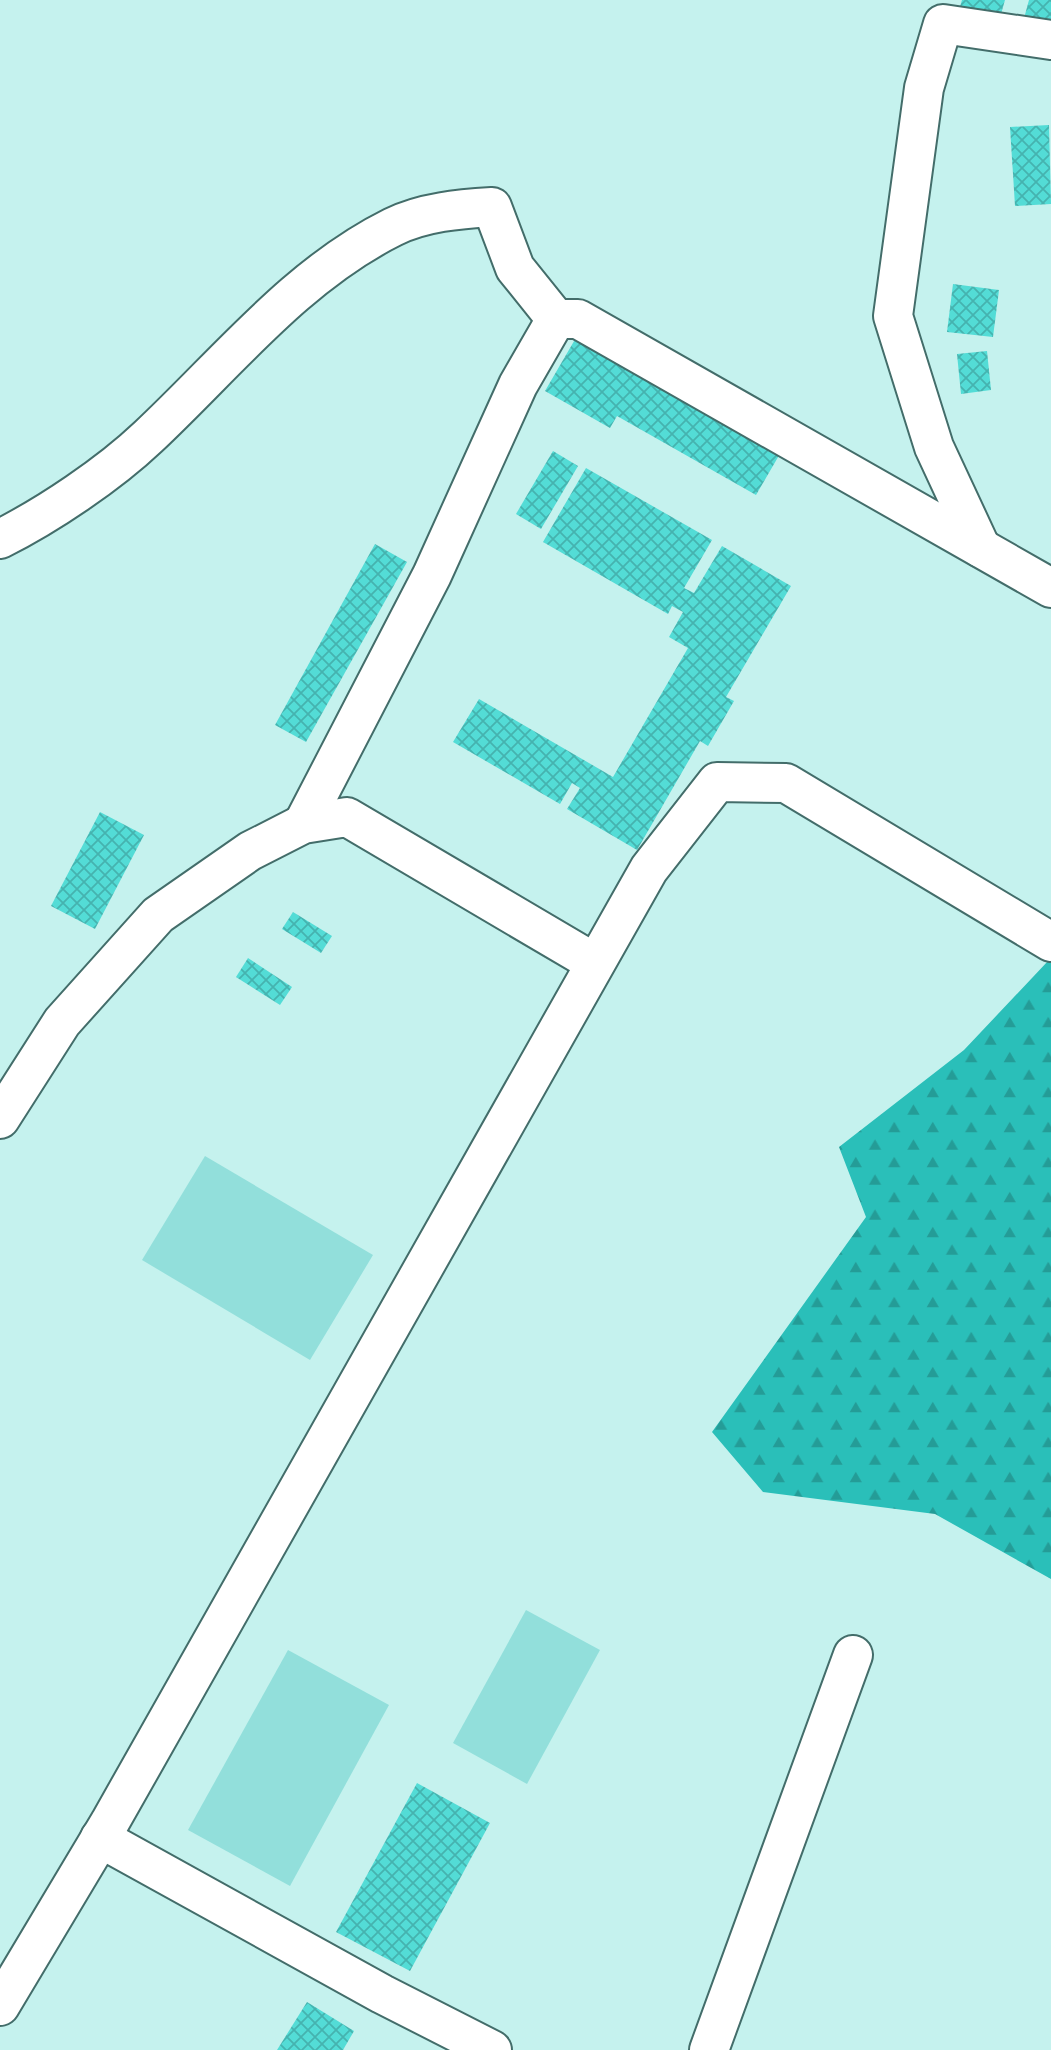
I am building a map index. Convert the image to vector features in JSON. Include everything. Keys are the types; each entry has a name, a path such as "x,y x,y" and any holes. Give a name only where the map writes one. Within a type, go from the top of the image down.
{"street":[{"path":"981,548 934,447 893,316 925,88 943,24 1051,40"},
{"path":"0,540 40,519 145,440 308,281 394,226 451,210 492,206 516,268 556,319"},
{"path":"556,319 578,319 1051,587"},
{"path":"303,824 432,575 518,385 556,319"},
{"path":"0,2006 100,1839 649,869 717,782 786,783 1048,935"},
{"path":"0,1119 62,1022 158,915 250,851 303,824 348,817 595,963"},
{"path":"709,2050 853,1655"},
{"path":"100,1839 382,1994 492,2050"}],"green space":[{"path":"1048,961 1051,963 1051,1579 935,1514 763,1492 712,1432 866,1217 839,1147 964,1050"}],"shaded area":[{"path":"205,1156 373,1255 310,1360 142,1260"},
{"path":"526,1610 600,1650 527,1784 453,1743"},
{"path":"288,1650 389,1705 290,1886 188,1830"}],"building":[{"path":"962,0 1005,0 999,21 959,10"},
{"path":"1029,0 1051,0 1051,29 1023,22"},
{"path":"1049,125 1051,204 1015,206 1010,127"},
{"path":"953,284 999,290 993,337 947,332"},
{"path":"577,336 781,452 756,495 617,416 610,428 545,391"},
{"path":"987,351 991,390 961,394 957,354"},
{"path":"553,451 578,466 541,529 516,514"},
{"path":"586,468 712,540 684,588 694,593 722,546 791,586 726,697 734,701 708,746 700,741 637,850 567,809 580,788 572,783 560,804 453,742 479,699 613,777 688,648 669,637 683,612 672,606 668,614 543,542"},
{"path":"375,544 407,562 306,742 275,725"},
{"path":"100,812 144,835 95,929 51,906"},
{"path":"293,912 332,936 321,953 282,929"},
{"path":"248,958 292,987 280,1005 236,977"},
{"path":"417,1783 490,1823 410,1971 336,1932"},
{"path":"307,2002 354,2031 343,2050 277,2050"}]}
